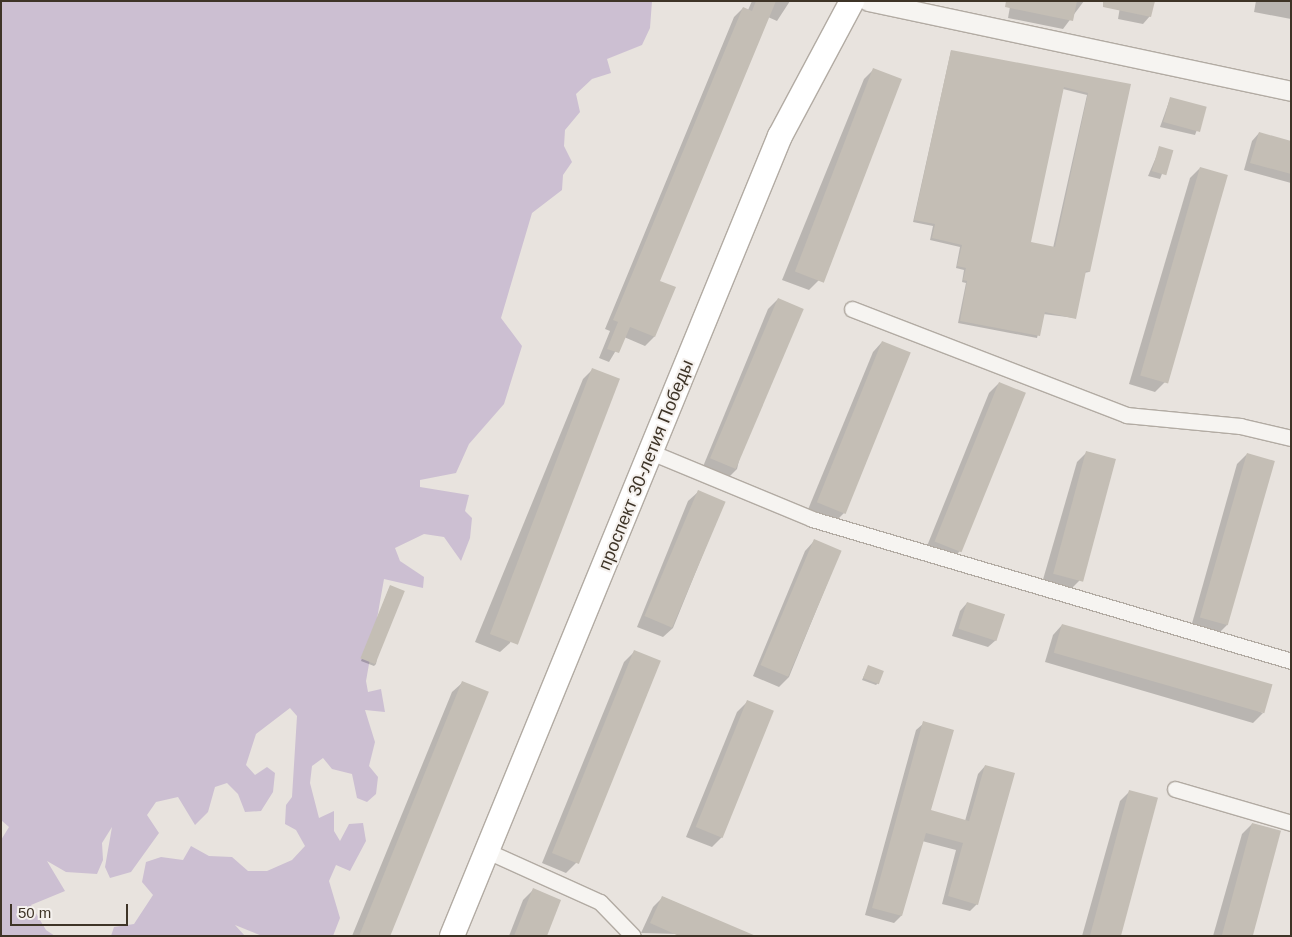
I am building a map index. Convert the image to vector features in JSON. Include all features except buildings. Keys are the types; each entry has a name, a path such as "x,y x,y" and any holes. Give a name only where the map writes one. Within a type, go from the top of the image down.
{"main road":[{"name":"проспект 30-летия Победы","path":"452,936 654,454 780,136 852,1"}],"street":[{"path":"868,1 1291,91"},
{"path":"852,309 1126,414 1240,426 1291,438"},
{"path":"654,454 812,519 1291,662"},
{"path":"1174,789 1291,823"},
{"path":"487,851 600,902 633,936"}],"shaded area":[{"path":"1,1 652,1 650,28 642,45 607,59 611,73 592,79 576,94 580,112 565,130 564,146 572,162 563,175 562,190 532,213 501,318 522,346 504,404 469,444 456,473 420,480 420,487 469,495 465,511 472,518 470,538 461,561 444,537 424,534 395,548 400,561 424,577 423,588 384,579 366,681 368,692 381,689 385,712 365,710 375,742 369,766 378,777 376,794 367,802 357,798 352,774 332,769 323,758 312,766 310,783 319,818 334,811 334,831 340,841 349,824 363,823 366,841 350,871 336,865 329,881 340,918 333,936 262,936 235,925 245,936 111,936 114,927 134,924 153,895 142,882 146,862 161,857 183,860 191,846 209,856 232,857 248,871 267,871 292,860 305,846 296,830 285,824 286,805 292,797 297,716 290,708 256,734 246,765 255,775 267,767 275,773 273,792 261,811 245,812 238,794 227,783 215,787 208,812 195,825 178,797 156,802 147,815 159,833 131,872 110,878 105,867 112,827 102,843 103,860 97,874 66,872 47,861 65,891 31,905 46,930 55,936 1,936 1,840 9,827 1,820"}]}
